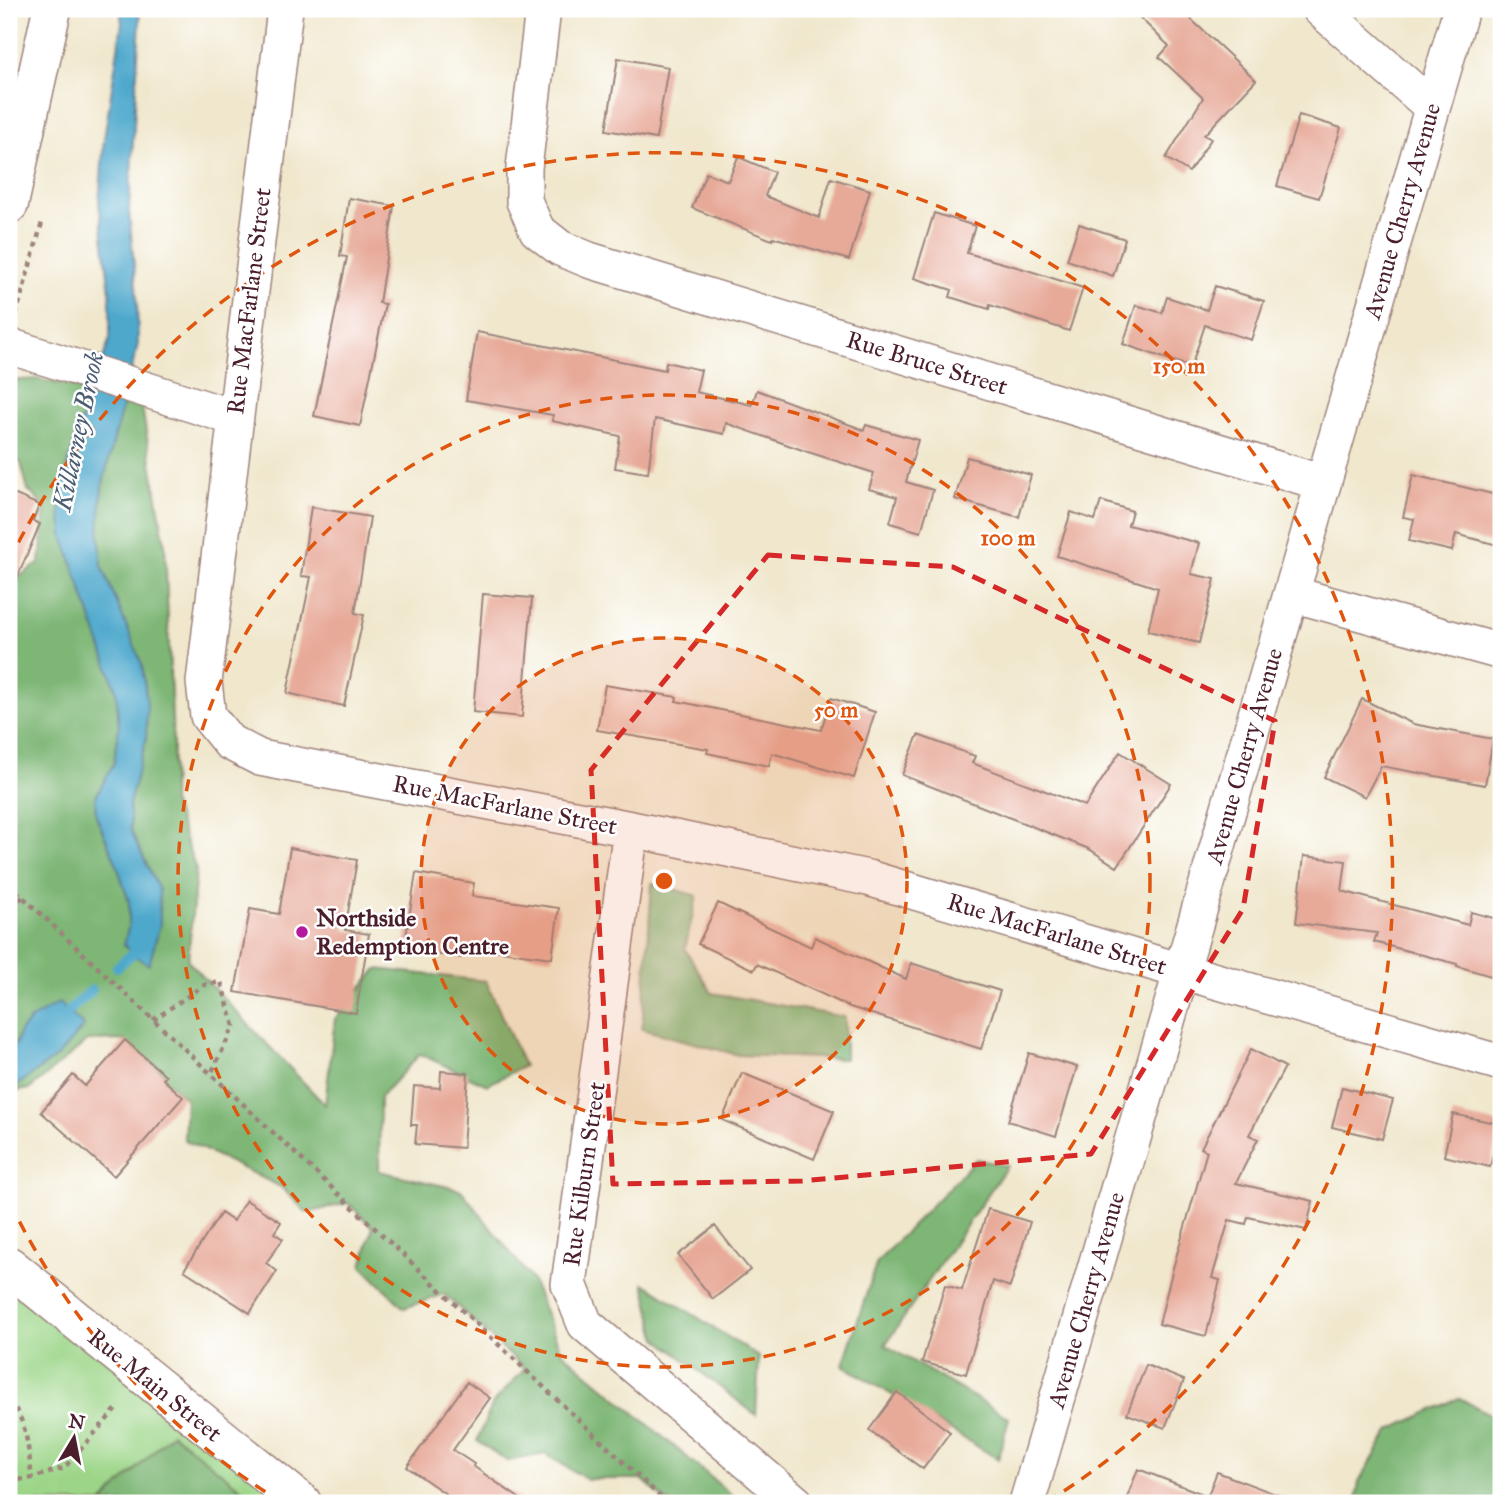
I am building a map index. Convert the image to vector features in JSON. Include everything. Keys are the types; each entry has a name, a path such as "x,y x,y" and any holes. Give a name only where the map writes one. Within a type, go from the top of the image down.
{"main road":[{"path":"9,204 52,9"},
{"name":"Rue Main Street","path":"9,1266 302,1503"}],"street":[{"name":"Rue MacFarlane Street","path":"285,9 204,682 208,716 229,742 260,758 631,829 868,878 1501,1063"},
{"name":"Rue Bruce Street","path":"543,9 524,169 524,201 537,230 560,248 589,260 1323,483"},
{"path":"1320,9 1432,107"},
{"name":"Avenue Cherry Avenue","path":"1027,1503 1461,9"},
{"path":"9,346 235,418"},
{"path":"1292,593 1501,652"},
{"name":"Rue Kilburn Street","path":"631,829 569,1284 585,1324 796,1503"}],"path":[{"path":"9,884 667,1503"},
{"path":"9,902 23,898"},
{"path":"153,1020 204,985 220,982 234,1026 211,1074"},
{"path":"9,1401 23,1423 32,1478"},
{"path":"9,1481 32,1478 64,1468 118,1407"}],"highlighted area":[{"path":"768,555 953,567 1275,721 1243,909 1091,1154 802,1181 613,1184 591,770"}],"green space":[{"path":"36,379 68,385 142,407 165,546 173,743 172,802 196,870 188,961 325,1105 335,1019 377,969 486,981 524,1066 487,1085 420,1054 380,1097 379,1171 461,1190 532,1280 561,1351 741,1503 668,1503 642,1479 587,1479 545,1454 507,1461 477,1441 493,1403 525,1369 444,1294 404,1308 362,1266 373,1227 348,1203 307,1213 281,1187 184,1140 186,1099 163,1079 166,1075 125,1040 87,1041 30,1089 9,1092 9,583 40,563 45,507 28,490 21,463 9,456 9,381"},
{"path":"652,883 697,896 685,949 712,993 845,1017 845,1059 738,1055 642,1029"},
{"path":"976,1159 1007,1166 885,1345 1009,1418 998,1459 843,1365 877,1262"},
{"path":"9,1266 301,1503 9,1503"},
{"path":"644,1283 759,1357 756,1415 657,1338"},
{"path":"1459,1398 1501,1420 1501,1503 1356,1503 1359,1482 1390,1430"},
{"path":"172,1433 259,1503 102,1503"}],"water":[{"path":"120,9 140,9 129,211 137,297 138,344 102,487 99,532 102,566 142,664 147,704 146,740 129,804 131,831 159,890 160,925 149,965 124,945 129,924 129,902 116,862 96,816 95,798 114,763 119,727 116,690 63,536 60,508 64,479 75,439 110,338 110,292 99,203 104,139 122,23"},
{"path":"59,1003 84,1026 59,1055 9,1091 9,1053 20,1032 30,1020"}],"building":[{"path":"1131,9 1180,9 1256,80 1204,135 1211,139 1189,172 1166,158 1203,98 1159,57 1169,46"},
{"path":"618,58 668,67 656,139 606,130"},
{"path":"1299,115 1341,128 1319,198 1277,186"},
{"path":"738,157 774,172 765,196 819,218 831,178 870,190 849,260 773,237 772,240 692,208 706,173 728,181"},
{"path":"349,198 394,206 379,303 385,304 360,426 314,416 347,257 340,256"},
{"path":"934,213 975,226 967,253 1083,288 1069,331 990,305 989,309 950,297 952,290 914,278"},
{"path":"1079,224 1125,239 1113,276 1067,260"},
{"path":"1215,286 1264,301 1251,340 1205,325 1191,367 1123,344 1136,305 1162,313 1167,297 1207,310"},
{"path":"477,332 665,370 666,362 701,370 696,392 752,405 757,390 864,430 866,425 918,440 906,482 933,490 921,532 890,523 897,497 869,489 874,473 726,423 724,434 655,419 648,473 615,468 620,436 552,421 553,415 466,400"},
{"path":"967,457 1031,475 1019,517 955,499"},
{"path":"1413,475 1501,496 1501,546 1456,534 1452,551 1409,541 1414,519 1403,517"},
{"path":"9,492 39,505 33,521 40,524 9,597"},
{"path":"1101,501 1132,511 1128,525 1199,543 1191,574 1215,579 1199,643 1148,631 1158,588 1057,556 1071,512 1095,520"},
{"path":"311,507 370,517 355,613 364,615 344,706 287,693 311,577 301,576"},
{"path":"483,594 532,598 522,717 473,712"},
{"path":"605,685 677,697 676,701 821,730 831,698 875,712 854,778 772,753 769,766 707,753 708,749 597,730"},
{"path":"1362,699 1413,724 1493,739 1485,785 1381,766 1365,797 1324,777"},
{"path":"918,735 975,756 972,763 1085,806 1120,752 1171,784 1117,867 1089,849 902,775"},
{"name":"Northside Redemption Centre","path":"290,848 357,860 345,930 369,934 356,1013 235,992 250,909 279,914"},
{"path":"1304,856 1346,861 1342,891 1468,925 1471,912 1501,920 1501,979 1374,942 1377,933 1296,923"},
{"path":"416,873 474,883 472,896 559,908 552,958 464,946 462,958 404,950"},
{"path":"718,903 811,947 815,937 906,979 911,963 1000,991 981,1049 850,1007 757,964 754,970 698,944"},
{"path":"125,1040 166,1076 163,1079 183,1097 114,1176 41,1112 73,1075 85,1086"},
{"path":"1251,1049 1285,1067 1249,1135 1258,1139 1236,1183 1313,1201 1306,1230 1248,1217 1246,1224 1229,1220 1212,1278 1220,1280 1206,1336 1159,1324 1207,1151 1201,1148"},
{"path":"1029,1053 1077,1067 1056,1136 1008,1121"},
{"path":"441,1071 468,1073 463,1148 415,1144 417,1125 411,1125 414,1086 440,1088"},
{"path":"742,1073 834,1111 814,1159 722,1120"},
{"path":"1342,1087 1393,1100 1382,1139 1332,1127"},
{"path":"1453,1114 1500,1124 1490,1167 1444,1156"},
{"path":"246,1200 281,1222 274,1233 283,1239 266,1263 277,1271 250,1313 184,1270 221,1213 233,1221"},
{"path":"988,1209 1030,1222 1010,1287 993,1281 966,1374 922,1362 945,1285 962,1290"},
{"path":"715,1226 750,1270 713,1299 678,1255"},
{"path":"1146,1365 1184,1380 1165,1428 1127,1414"},
{"path":"467,1382 490,1398 453,1450 526,1503 459,1503 407,1467"},
{"path":"897,1392 950,1432 923,1469 869,1430"},
{"path":"1138,1469 1221,1501 1221,1503 1125,1503"},
{"path":"1217,1472 1294,1503 1229,1503 1208,1495"}],"waterway":[{"name":"Killarney Brook","path":"117,967 132,954 135,941"},
{"name":"Killarney Brook","path":"59,1020 92,990"}],"place":[{"name":"Northside Redemption Centre","path":"302,932"}]}
